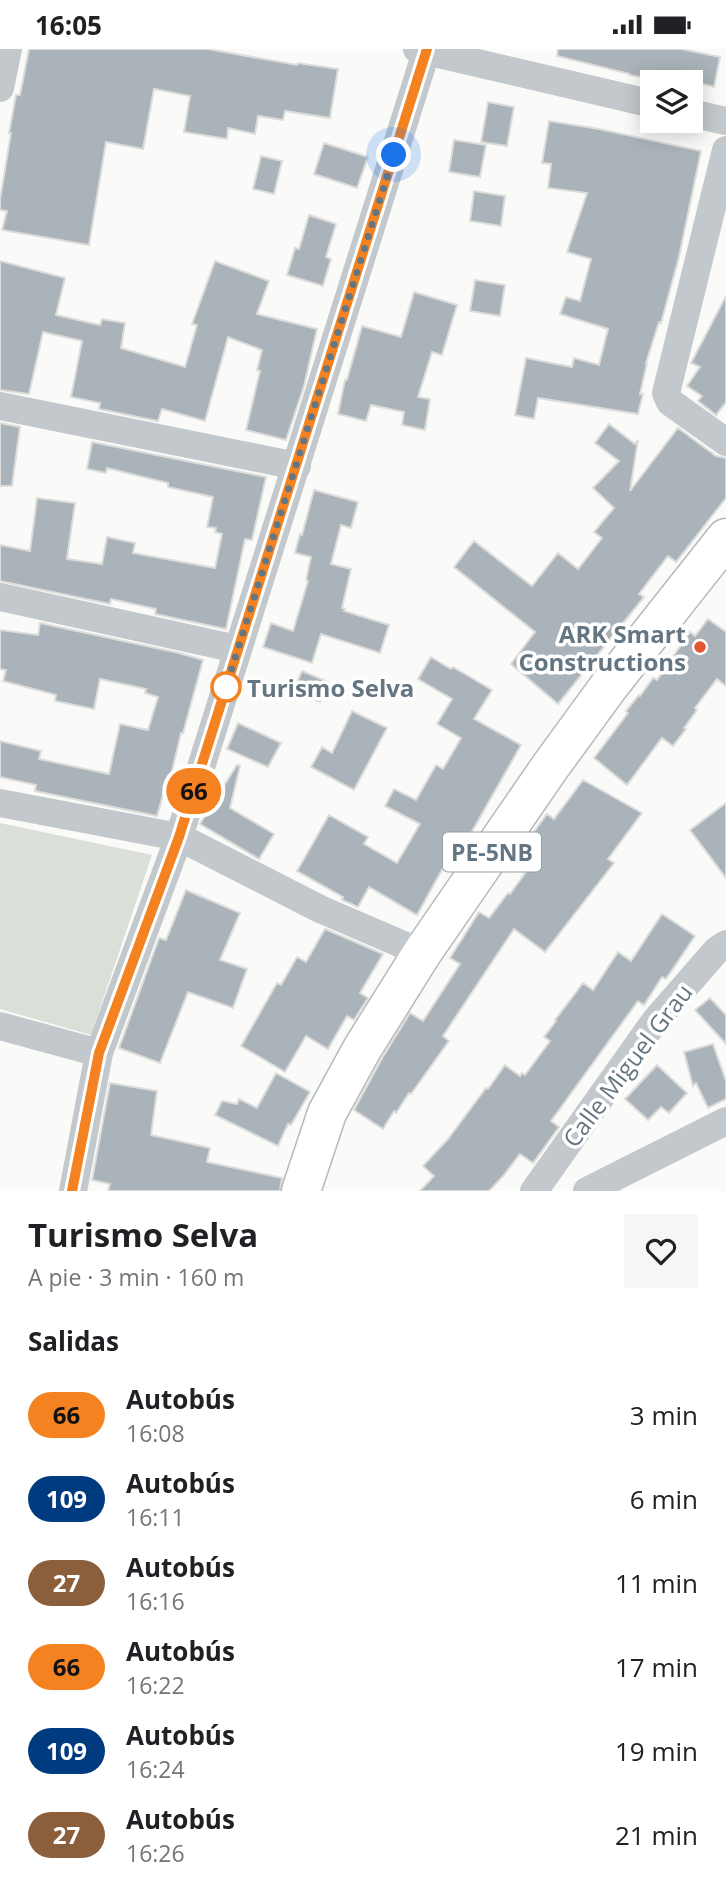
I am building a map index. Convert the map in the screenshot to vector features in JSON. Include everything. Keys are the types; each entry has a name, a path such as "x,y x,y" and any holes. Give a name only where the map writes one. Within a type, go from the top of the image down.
{"highway":[{"name":"PE-5NB","path":"300,1191 327,1113 362,1049 422,953 580,727 726,538"}],"street":[{"path":"0,88 8,49"},
{"path":"72,1191 99,1053 179,837 297,466 423,50 640,101"},
{"path":"703,116 726,121"},
{"path":"726,150 666,393 670,402 726,442"},
{"path":"0,406 297,466"},
{"path":"0,597 237,649"},
{"path":"0,803 179,837 320,909 422,953"},
{"name":"Calle Miguel Grau","path":"534,1191 655,1021 716,951 726,944"},
{"path":"0,1025 99,1053"},
{"path":"587,1191 726,1121"}],"shaded area":[{"path":"0,823 152,855 91,1035 0,1009"}],"building":[{"path":"29,49 208,49 297,65 338,69 330,118 285,111 283,120 258,116 255,134 228,128 227,139 184,132 190,96 154,89 143,149 106,142 89,245 2,230 7,211 0,210 0,200 9,133"},
{"path":"558,49 681,49 720,57 714,87 703,84 703,70 640,70 640,77 557,56"},
{"path":"488,102 514,107 507,146 481,142"},
{"path":"549,121 701,151 679,257 661,323 659,322 646,363 638,414 538,398 534,419 515,415 526,358 572,367 574,358 599,365 608,329 560,314 566,297 580,301 591,259 567,252 587,193 548,188 551,164 542,163"},
{"path":"454,140 486,145 480,177 449,172"},
{"path":"324,143 368,157 357,188 314,174"},
{"path":"261,156 282,161 274,194 253,189"},
{"path":"474,191 505,196 501,226 470,221"},
{"path":"309,215 336,224 326,257 331,259 323,286 287,275 295,248 299,249"},
{"path":"0,261 65,278 56,315 100,325 102,319 125,323 121,348 185,367 197,325 192,324 215,261 269,281 257,314 317,329 304,386 286,440 246,430 260,371 257,370 262,350 228,337 205,421 162,409 158,421 99,409 100,403 71,397 82,341 43,332 29,394 0,390"},
{"path":"475,280 505,285 500,316 470,311"},
{"path":"414,292 457,305 442,355 432,352 418,397 430,399 425,430 402,425 404,412 371,405 366,421 338,414 345,380 362,326 401,337"},
{"path":"726,296 726,402 716,415 698,401 702,396 687,386 700,367 691,363"},
{"path":"0,423 20,427 12,486 0,486"},
{"path":"609,424 635,444 638,440 630,491 678,428 716,456 726,458 726,498 676,562 668,556 639,594 644,597 558,704 511,664 535,632 454,567 474,541 532,586 558,553 578,569 602,538 594,532 614,508 593,488 619,461 595,443"},
{"path":"92,442 266,477 252,540 245,539 226,629 155,614 156,609 111,599 110,604 0,581 0,545 30,551 37,498 75,503 67,559 102,564 107,537 135,543 133,553 215,568 222,534 215,532 216,528 207,527 213,497 168,487 168,483 107,468 106,473 87,469"},
{"path":"314,490 358,502 351,528 341,525 331,564 351,569 342,608 344,611 389,625 380,653 321,634 312,663 263,647 271,623 293,631 308,581 306,580 311,557 295,553"},
{"path":"708,619 726,632 726,686 717,679 695,708 697,710 684,728 686,729 673,746 662,738 627,785 594,758 628,713 626,711 653,678 657,680 690,632 695,636"},
{"path":"40,623 203,660 167,792 164,791 157,816 35,791 36,785 0,777 0,741 41,751 39,759 109,774 120,724 148,730 158,697 145,693 146,689 100,679 94,709 55,701 56,695 3,681 6,670 0,669 0,630 38,635"},
{"path":"431,657 492,690 474,719 521,745 466,842 470,845 458,862 449,857 417,915 369,887 358,907 342,900 343,897 297,871 329,815 368,837 364,844 397,863 420,824 385,806 394,789 416,800 436,765 443,769 461,738 437,724 452,699 418,679"},
{"path":"302,671 328,682 320,702 293,691"},
{"path":"352,711 387,728 354,790 311,767 322,747 332,753"},
{"path":"238,723 281,743 268,767 227,749"},
{"path":"237,765 240,766 230,808 274,834 259,859 200,824"},
{"path":"583,780 642,813 608,859 614,863 545,952 514,929 443,1036 449,1041 383,1129 354,1110 381,1060 410,1013 423,1021 460,964 450,958 479,912 489,918 508,893 510,894 537,857 523,847 547,814 554,819"},
{"path":"726,803 726,878 690,830"},
{"path":"186,890 240,913 220,960 247,969 233,1008 188,992 160,1063 119,1048 159,938 166,940"},
{"path":"662,914 695,936 666,979 662,977 644,1005 638,1001 551,1121 559,1127 533,1163 520,1154 489,1191 420,1191 434,1176 423,1166 448,1139 505,1065 520,1076 522,1073 525,1075 550,1041 544,1037 583,983 593,990 618,952 631,961"},
{"path":"325,929 383,954 360,993 368,998 354,1020 347,1016 328,1049 306,1036 285,1072 241,1046 277,983 281,985 297,957 306,962"},
{"path":"710,998 726,1015 726,1044 695,1010"},
{"path":"713,1044 726,1081 726,1099 708,1108 696,1083 693,1086 684,1052"},
{"path":"657,1065 687,1093 669,1113 661,1107 648,1120 625,1099"},
{"path":"276,1073 310,1092 291,1125 288,1124 278,1146 215,1115 222,1101 237,1104 239,1099 257,1108"},
{"path":"110,1083 157,1091 151,1135 210,1148 207,1162 282,1178 280,1191 108,1191 110,1184 92,1180"}],"bus line":[{"name":"66","path":"72,1191 99,1053 179,837 427,49"}],"place":[{"name":"ARK Smart Constructions","path":"700,647"},
{"name":"Turismo Selva","path":"226,687"}],"route":[{"path":"226,687 223,696 394,155"}]}
